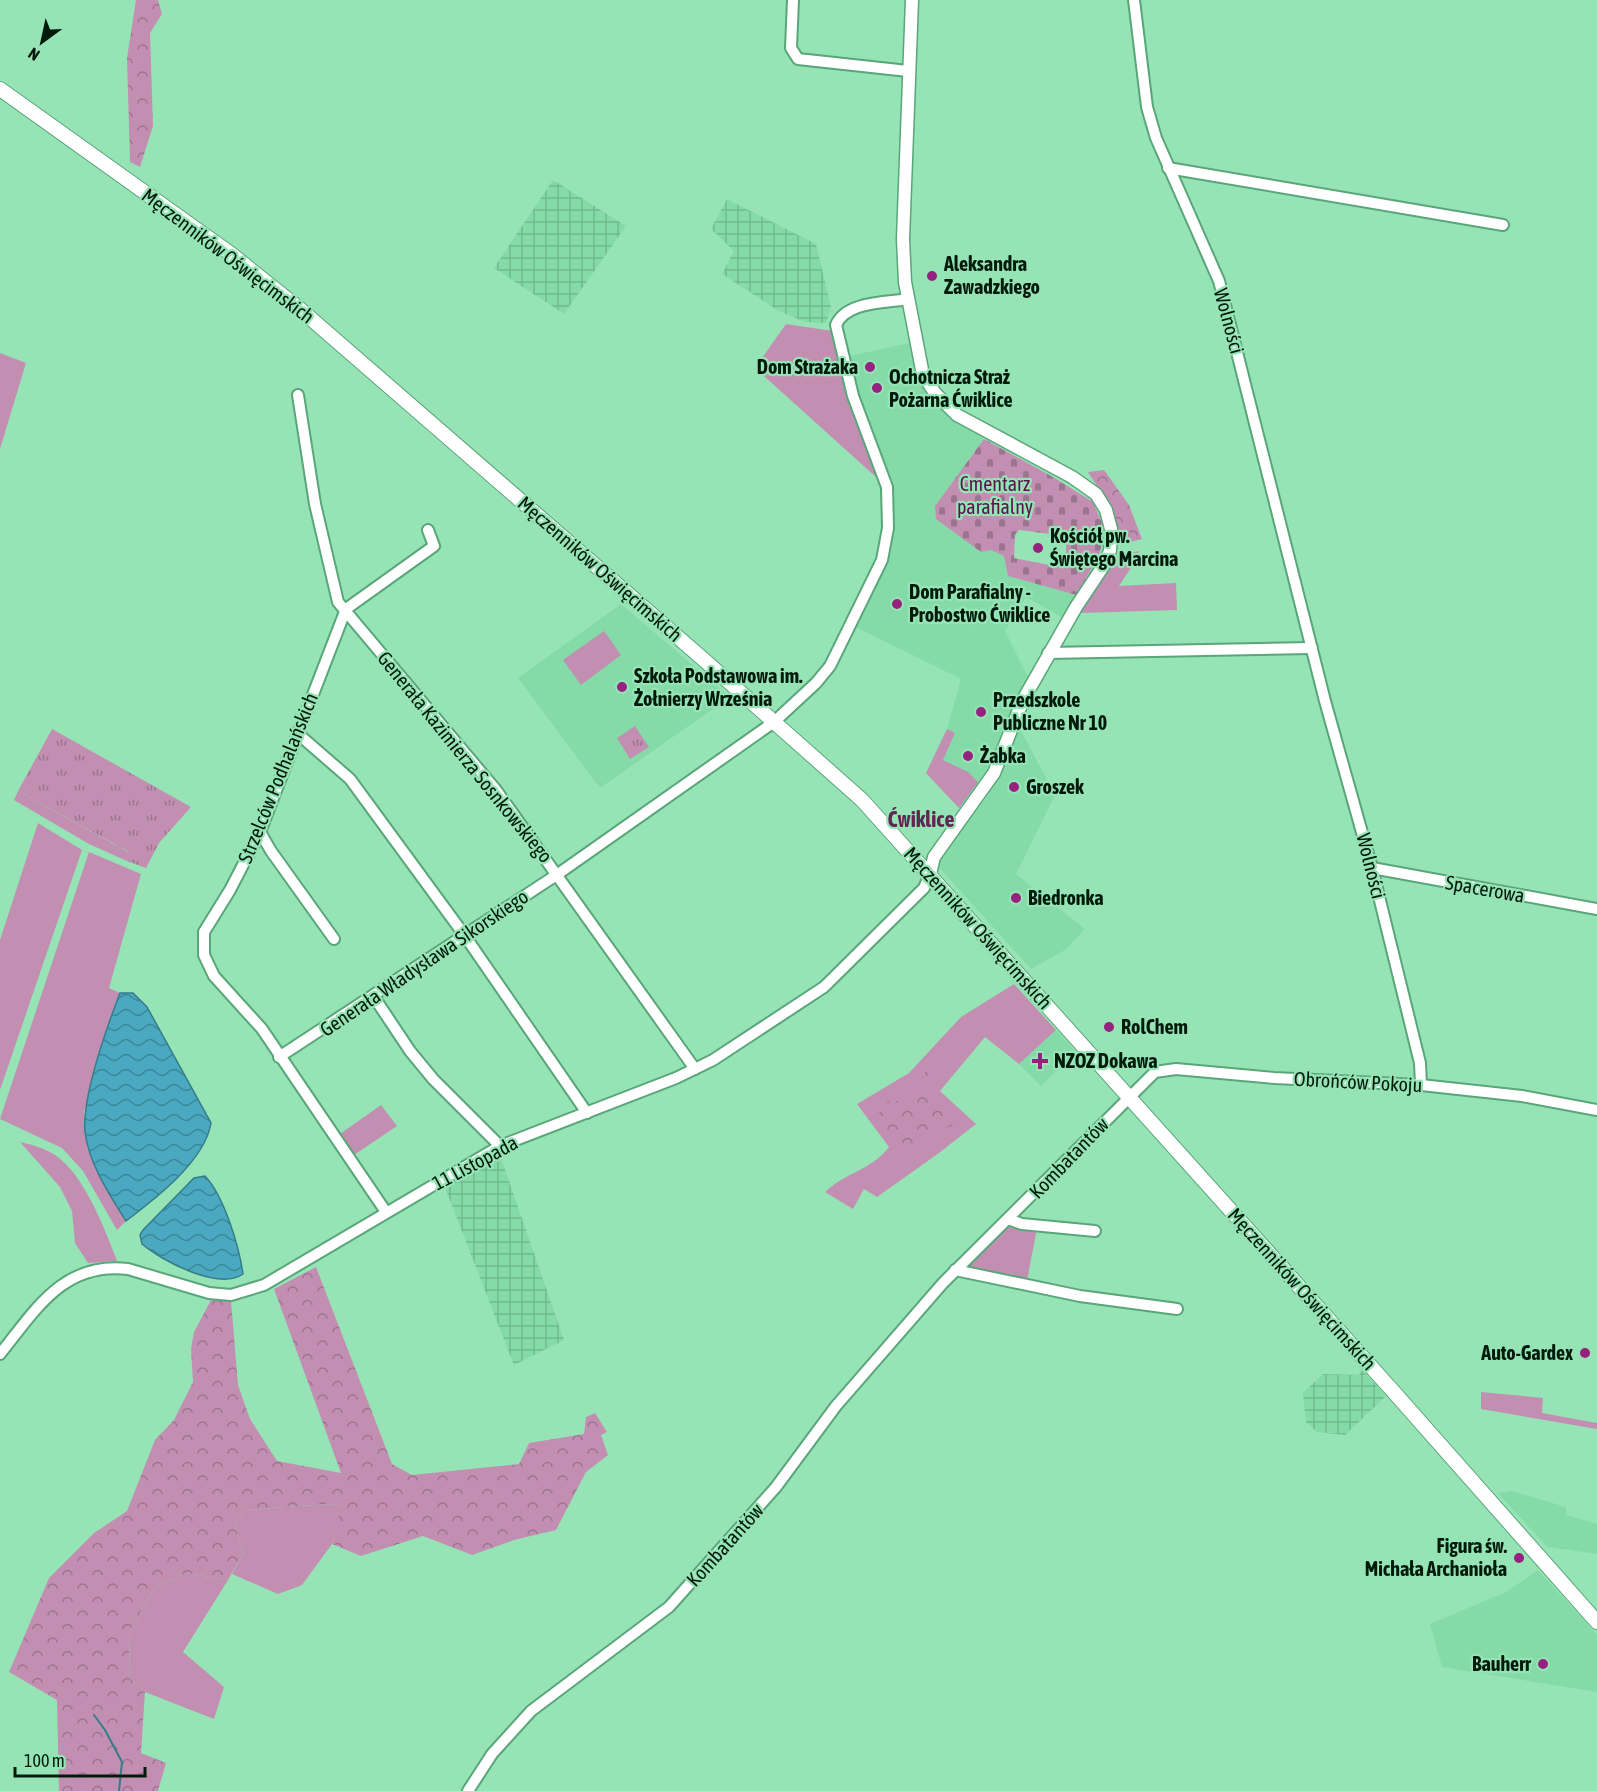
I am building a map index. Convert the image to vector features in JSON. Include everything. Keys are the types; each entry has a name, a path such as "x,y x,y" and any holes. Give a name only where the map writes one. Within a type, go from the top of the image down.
{"main road":[{"name":"Męczenników Oświęcimskich","path":"0,89 207,237 293,304 862,800 1597,1622"}],"street":[{"path":"793,0 792,48 798,59 908,71"},
{"path":"912,0 903,239 908,299 923,375 935,393 957,415 1072,477 1096,494 1106,510 1111,529 1110,551 1048,653 1023,700 994,773 934,857 930,874"},
{"name":"Wolności","path":"1134,0 1147,107 1168,168 1219,281 1312,648 1372,868 1420,1063 1422,1085"},
{"path":"1168,168 1503,225"},
{"name":"Generała Władysława Sikorskiego","path":"279,1057 374,997 558,874 774,722 816,683 830,666 882,560 888,528 887,487 853,396 836,325 845,312 855,308 908,299"},
{"path":"298,395 315,504 338,602 346,609 434,546 428,530"},
{"name":"Strzelców Podhalańskich","path":"346,609 260,832 230,890 204,932 203,948 214,976 262,1029 386,1212"},
{"name":"Generała Kazimierza Sosnkowskiego","path":"346,609 496,789 695,1069"},
{"path":"1048,653 1312,648"},
{"path":"297,733 350,779 465,936 587,1113"},
{"path":"260,832 271,852 334,939"},
{"name":"Spacerowa","path":"1372,868 1597,909"},
{"name":"11 Listopada","path":"0,1354 46,1296 81,1274 115,1267 209,1293 231,1295 264,1285 500,1146 695,1069 764,1028 824,987 924,888 930,874"},
{"path":"374,997 427,1072 500,1146"},
{"name":"Obrońców Pokoju","path":"1128,1096 1155,1072 1165,1069 1274,1078 1422,1085 1522,1096 1597,1110"},
{"name":"Kombatantów","path":"468,1791 492,1754 531,1711 669,1607 776,1487 836,1406 955,1270 1128,1096"},
{"name":"Kombatantów","path":"1008,1219 1022,1224 1095,1231"},
{"path":"955,1270 1080,1296 1177,1309"}],"shaded area":[{"path":"553,180 626,226 564,314 494,268"},
{"path":"727,199 816,244 831,307 826,323 805,322 779,311 722,274 734,251 711,229"},
{"path":"910,343 917,377 931,398 955,421 984,439 935,506 981,552 991,550 1004,556 1008,576 1076,595 1063,618 1026,597 1005,631 1028,677 986,771 959,808 926,773 947,729 961,679 856,627 888,562 894,528 894,484 858,397 849,356"},
{"name":"Szkoła Podstawowa im. Żołnierzy Września","path":"621,604 730,697 600,788 518,678"},
{"path":"1018,725 1055,795 1016,874 1085,929 1065,950 1031,969 936,864 987,797 1010,752"},
{"path":"1056,1030 1083,1060 1059,1068 1041,1086 1019,1064"},
{"path":"500,1155 564,1340 514,1365 444,1185"},
{"path":"1362,1370 1386,1396 1345,1435 1317,1432 1306,1422 1303,1393 1323,1374 1359,1375"},
{"path":"1512,1491 1566,1507 1566,1515 1597,1524 1597,1554 1547,1547 1498,1493"},
{"path":"1538,1570 1597,1635 1597,1692 1442,1667 1430,1624 1506,1592"}],"green space":[{"path":"136,0 158,0 162,14 150,33 153,126 140,167 130,162 127,58"},
{"path":"786,324 833,331 847,397 877,478 755,368"},
{"path":"0,353 26,363 0,449"},
{"name":"Cmentarz parafialny","path":"984,439 1093,502 1105,530 1099,556 1076,595 1008,576 1004,556 991,550 981,552 936,519 935,506","holes":["1019,530 1066,536 1066,560 1055,566 1014,558 1015,535"]},
{"path":"1104,470 1129,505 1142,539 1115,546 1111,508 1088,472"},
{"path":"1139,551 1138,557 1119,586 1176,583 1177,610 1081,613 1114,557"},
{"path":"604,631 621,655 581,685 563,660"},
{"path":"635,726 649,747 630,759 617,738"},
{"path":"52,729 191,807 159,843 146,868 127,861 129,852 18,791"},
{"path":"947,729 955,733 943,760 968,772 978,782 959,808 926,773"},
{"path":"18,791 130,853 127,861 89,844 14,800"},
{"path":"38,823 82,850 0,1090 0,940"},
{"path":"89,852 141,874 109,988 120,993 84,1112 92,1159 126,1221 117,1230 83,1171 62,1148 0,1119"},
{"path":"1014,984 1056,1030 1019,1064 985,1037 940,1091 976,1124 877,1197 864,1189 853,1209 825,1192 842,1179 874,1161 889,1147 857,1104 909,1073 961,1017"},
{"path":"943,1065 929,1088 953,1125 896,1152 876,1118 885,1101 904,1101 925,1072"},
{"path":"381,1105 397,1126 354,1155 340,1134"},
{"path":"20,1142 47,1150 75,1175 92,1203 117,1261 88,1263 75,1243 72,1211 60,1187"},
{"path":"1009,1222 1037,1228 1027,1281 963,1268"},
{"path":"316,1267 392,1464 412,1475 519,1464 529,1443 584,1434 586,1417 595,1413 607,1432 601,1435 608,1455 586,1472 556,1530 514,1540 472,1555 423,1536 361,1556 332,1544 341,1506 327,1504 244,1510 235,1527 244,1552 228,1580 186,1573 154,1588 130,1631 129,1678 145,1692 141,1753 166,1763 158,1791 59,1791 57,1700 9,1672 49,1578 94,1533 127,1511 155,1440 174,1420 193,1382 191,1349 194,1332 211,1300 231,1301 238,1385 250,1419 277,1461 341,1473 274,1289"},
{"path":"1481,1392 1543,1398 1542,1413 1597,1423 1597,1429 1481,1409"},
{"path":"327,1504 342,1506 332,1544 302,1585 278,1594 232,1574 244,1552 235,1527 244,1510"},
{"path":"186,1573 228,1580 183,1652 224,1687 214,1719 145,1692 129,1678 130,1631 154,1588"}],"water":[{"path":"120,993 133,993 147,1007 211,1123 207,1137 189,1165 151,1202 126,1221 95,1167 85,1132 87,1100 91,1082"},
{"path":"205,1176 224,1208 238,1250 243,1274 233,1278 220,1279 191,1272 142,1244 140,1235 143,1230 194,1178"}],"waterway":[{"path":"94,1715 122,1762 119,1791"}],"place":[{"name":"Aleksandra Zawadzkiego","path":"932,276"},
{"name":"Dom Strażaka","path":"870,367"},
{"name":"Ochotnicza Straż Pożarna Ćwiklice","path":"877,388"},
{"name":"Kościół pw. Świętego Marcina","path":"1038,548"},
{"name":"Dom Parafialny - Probostwo Ćwiklice","path":"897,604"},
{"name":"Szkoła Podstawowa im. Żołnierzy Września","path":"622,687"},
{"name":"Przedszkole Publiczne Nr 10","path":"981,712"},
{"name":"Żabka","path":"968,756"},
{"name":"Groszek","path":"1014,787"},
{"name":"Biedronka","path":"1016,898"},
{"name":"RolChem","path":"1109,1027"},
{"name":"NZOZ Dokawa","path":"1040,1061"},
{"name":"Auto-Gardex","path":"1585,1353"},
{"name":"Figura św. Michała Archanioła","path":"1519,1558"},
{"name":"Bauherr","path":"1543,1664"}],"district":[{"name":"Ćwiklice","path":"921,819"}]}
